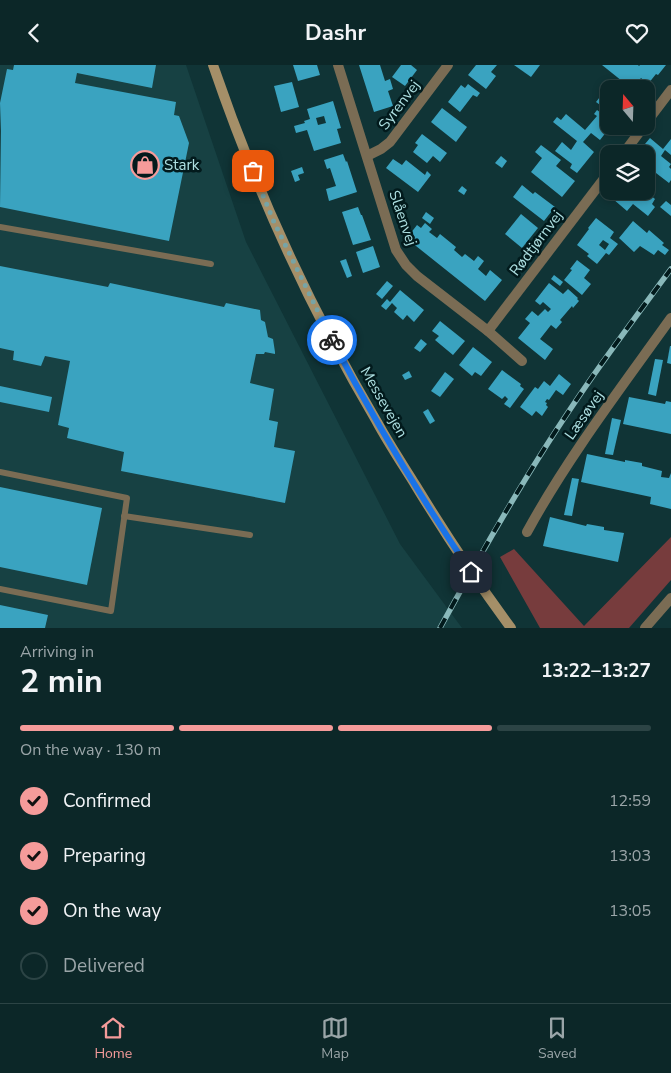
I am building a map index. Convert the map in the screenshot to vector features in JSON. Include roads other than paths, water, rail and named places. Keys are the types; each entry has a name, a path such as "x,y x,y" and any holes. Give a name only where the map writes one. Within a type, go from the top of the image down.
{"main road":[{"name":"Messevejen","path":"213,65 274,222 343,361 377,422 452,544 490,601 511,628"}],"street":[{"name":"Slåenvej","path":"338,65 396,250 406,265 417,276 488,331 522,361"},
{"name":"Syrenvej","path":"367,156 390,142 448,65"},
{"path":"655,111 671,90"},
{"name":"Rødtjørnvej","path":"488,331 600,184"},
{"name":"Læsøvej","path":"527,532 580,446 671,317"},
{"path":"645,628 671,598"}],"lane":[{"path":"0,227 211,264"},
{"path":"0,472 127,498 111,611 0,589"},
{"path":"124,516 250,535"}],"railway":[{"path":"440,628 503,517 553,435 607,355 671,269"}],"place":[{"name":"Stark","path":"145,165"}]}
